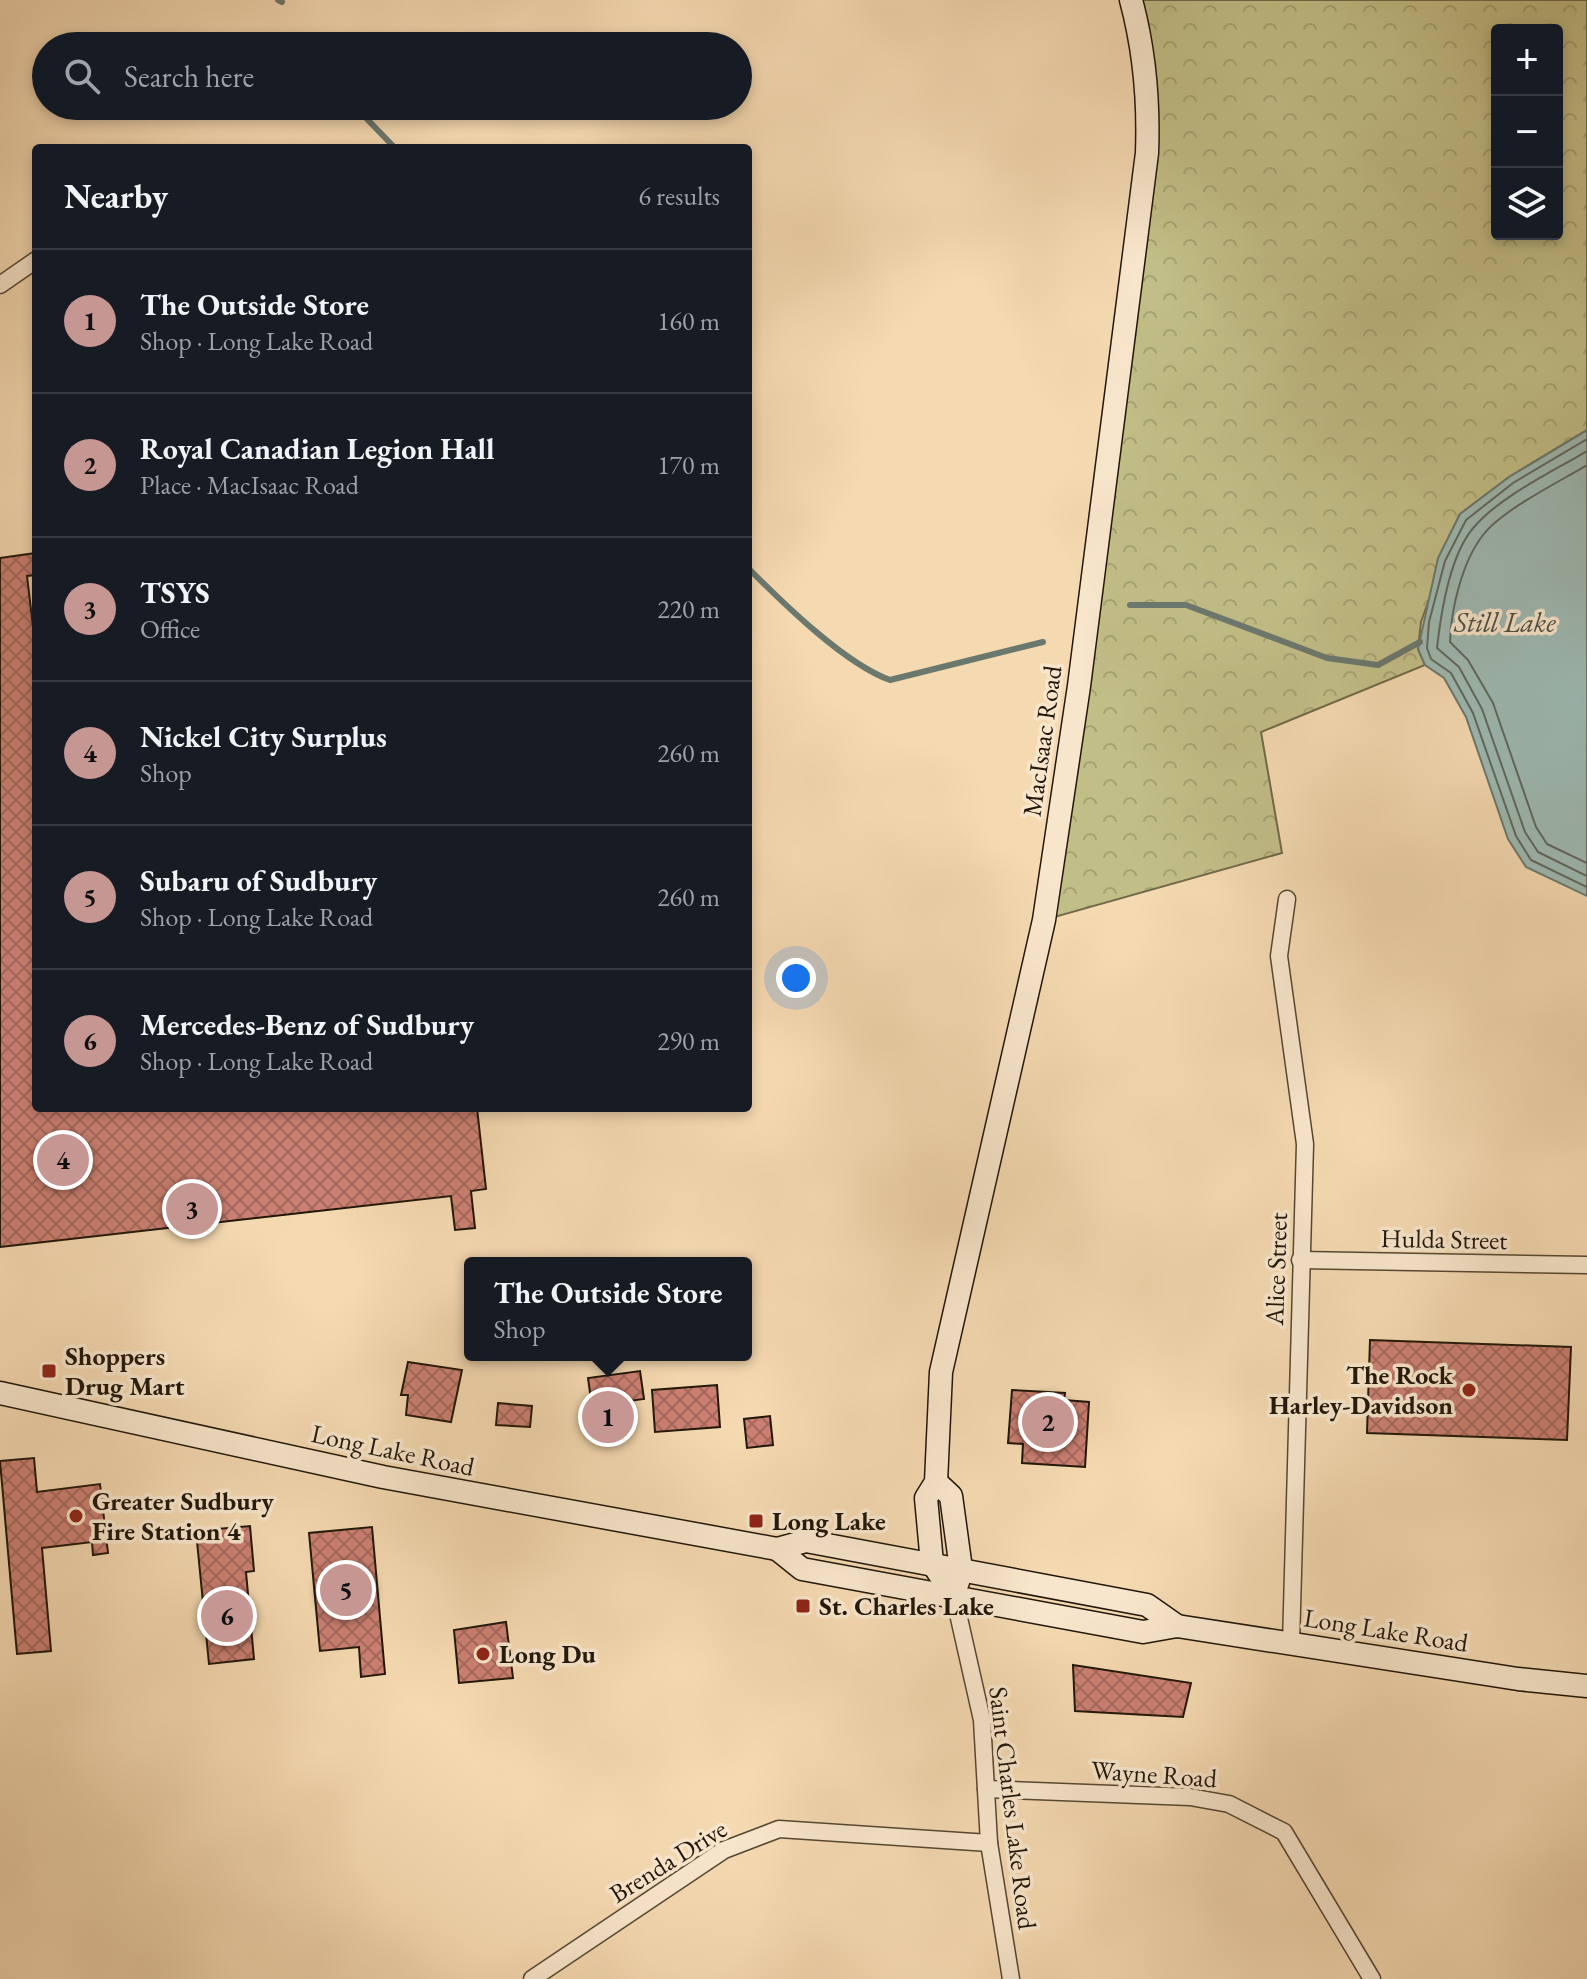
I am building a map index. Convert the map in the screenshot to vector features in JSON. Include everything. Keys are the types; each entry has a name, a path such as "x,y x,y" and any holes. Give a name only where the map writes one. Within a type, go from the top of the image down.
{"main road":[{"name":"MacIsaac Road","path":"954,1596 932,1563 926,1498 936,1482 941,1372 1044,920 1079,686 1147,153 1149,99 1142,41 1131,0"},
{"name":"Long Lake Road","path":"0,1393 383,1477 777,1549 806,1541 1147,1605 1177,1626"},
{"path":"936,1482 951,1496 961,1569 954,1596"},
{"name":"Long Lake Road","path":"777,1549 802,1569 1143,1632 1177,1626 1518,1679 1587,1686"}],"street":[{"path":"0,285 32,263"},
{"name":"Alice Street","path":"1287,899 1279,956 1305,1144 1291,1644"},
{"name":"Hulda Street","path":"1300,1260 1587,1265"},
{"name":"Saint Charles Lake Road","path":"954,1596 982,1720 989,1843 1011,1979"},
{"name":"Wayne Road","path":"986,1789 1190,1797 1229,1804 1284,1832 1372,1979"},
{"name":"Brenda Drive","path":"532,1979 724,1850 779,1829 989,1843"}],"green space":[{"path":"1131,0 1587,0 1587,430 1509,477 1459,515 1421,622 1418,649 1425,665 1261,732 1282,853 1044,920 1147,153"}],"water":[{"name":"Still Lake","path":"1587,430 1587,896 1526,867 1508,839 1466,717 1444,678 1425,665 1418,649 1438,558 1460,514 1509,477"}],"building":[{"path":"32,554 32,575 27,576 32,618 32,1112 477,1112 486,1189 471,1191 475,1228 455,1230 451,1196 0,1247 0,558"},
{"name":"The Rock Harley-Davidson","path":"1370,1340 1571,1347 1567,1440 1367,1433"},
{"path":"408,1362 462,1370 451,1422 406,1415 408,1395 401,1395"},
{"path":"640,1371 644,1399 621,1402 625,1433 596,1436 588,1378"},
{"path":"717,1385 720,1427 655,1432 652,1390"},
{"path":"1012,1390 1065,1393 1064,1400 1089,1402 1085,1467 1022,1463 1023,1444 1008,1443"},
{"path":"498,1403 532,1406 530,1427 496,1425"},
{"path":"770,1416 773,1445 747,1448 744,1419"},
{"path":"34,1458 37,1492 100,1484 108,1553 93,1555 92,1542 42,1548 51,1651 17,1654 0,1461"},
{"path":"250,1526 254,1571 246,1572 254,1659 209,1664 196,1531"},
{"path":"372,1527 385,1674 361,1677 359,1647 320,1651 309,1533"},
{"name":"Long Du","path":"506,1622 513,1678 459,1683 454,1630"},
{"path":"1073,1665 1191,1683 1183,1717 1075,1711"}],"waterway":[{"path":"278,0 282,2"},
{"path":"368,120 391,144"},
{"path":"752,572 796,615 835,647 872,672 890,680 1043,642"},
{"path":"1130,605 1186,605 1327,658 1378,665 1420,642"}],"place":[{"name":"Nickel City Surplus","path":"63,1160"},
{"name":"TSYS","path":"192,1209"},
{"name":"Shoppers Drug Mart","path":"49,1371"},
{"name":"The Rock Harley-Davidson","path":"1469,1390"},
{"name":"The Outside Store","path":"608,1417"},
{"name":"Royal Canadian Legion Hall","path":"1048,1422"},
{"name":"Greater Sudbury Fire Station 4","path":"76,1516"},
{"name":"Long Lake","path":"756,1521"},
{"name":"Subaru of Sudbury","path":"346,1590"},
{"name":"St. Charles Lake","path":"803,1606"},
{"name":"Mercedes-Benz of Sudbury","path":"227,1616"},
{"name":"Long Du","path":"483,1654"}]}
